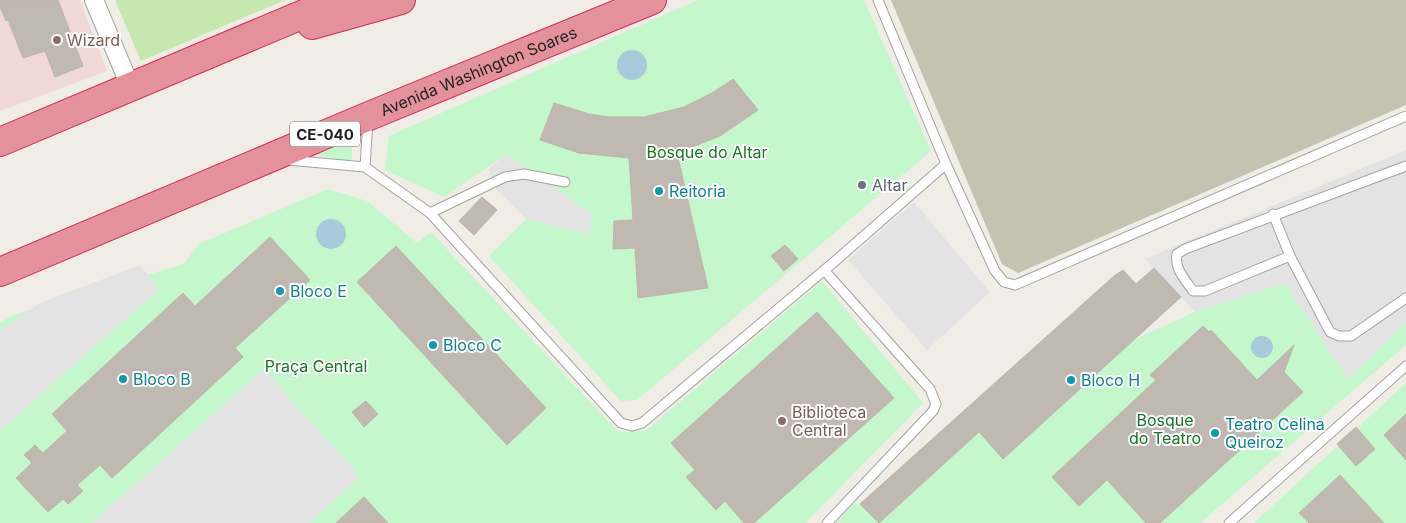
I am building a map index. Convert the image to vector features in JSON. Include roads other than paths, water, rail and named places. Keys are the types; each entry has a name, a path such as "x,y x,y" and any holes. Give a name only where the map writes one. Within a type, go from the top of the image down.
{"highway":[{"path":"0,142 337,0"},
{"path":"224,48 373,10 402,0"},
{"name":"Avenida Washington Soares","path":"0,272 369,116 652,0"}],"street":[{"path":"94,0 131,88"}],"lane":[{"path":"878,0 946,164 995,271 1004,282 1015,284 1406,116"},
{"path":"365,166 369,116"},
{"path":"270,158 365,166 430,214 621,423 632,426 642,423 824,270 946,164"},
{"path":"1290,256 1205,291 1193,291 1178,269 1176,261 1178,254 1185,249 1273,214 1406,166"},
{"path":"430,214 505,177 524,174 565,182"},
{"path":"1273,214 1290,256 1330,332 1339,336 1352,336 1406,298"},
{"path":"824,270 930,389 936,404 933,412 827,523"},
{"path":"1229,523 1406,366"}],"water":[{"path":"632,50 643,54 647,65 643,76 632,80 621,76 617,65 621,54"},
{"path":"331,219 341,224 346,234 341,244 331,249 321,244 316,234 321,224"},
{"path":"1262,336 1270,339 1273,347 1270,355 1262,358 1254,355 1251,347 1254,339"}],"place":[{"name":"Wizard","path":"57,40"},
{"name":"Altar","path":"862,185"},
{"name":"Reitoria","path":"659,191"},
{"name":"Bloco E","path":"280,291"},
{"name":"Bloco C","path":"433,345"},
{"name":"Bloco B","path":"123,379"},
{"name":"Bloco H","path":"1071,380"},
{"name":"Biblioteca Central","path":"782,421"},
{"name":"Teatro Celina Queiroz","path":"1215,433"}],"park label":[{"name":"Bosque do Altar","path":"707,152"},
{"name":"Praça Central","path":"316,366"},
{"name":"Bosque do Teatro","path":"1165,429"}]}
